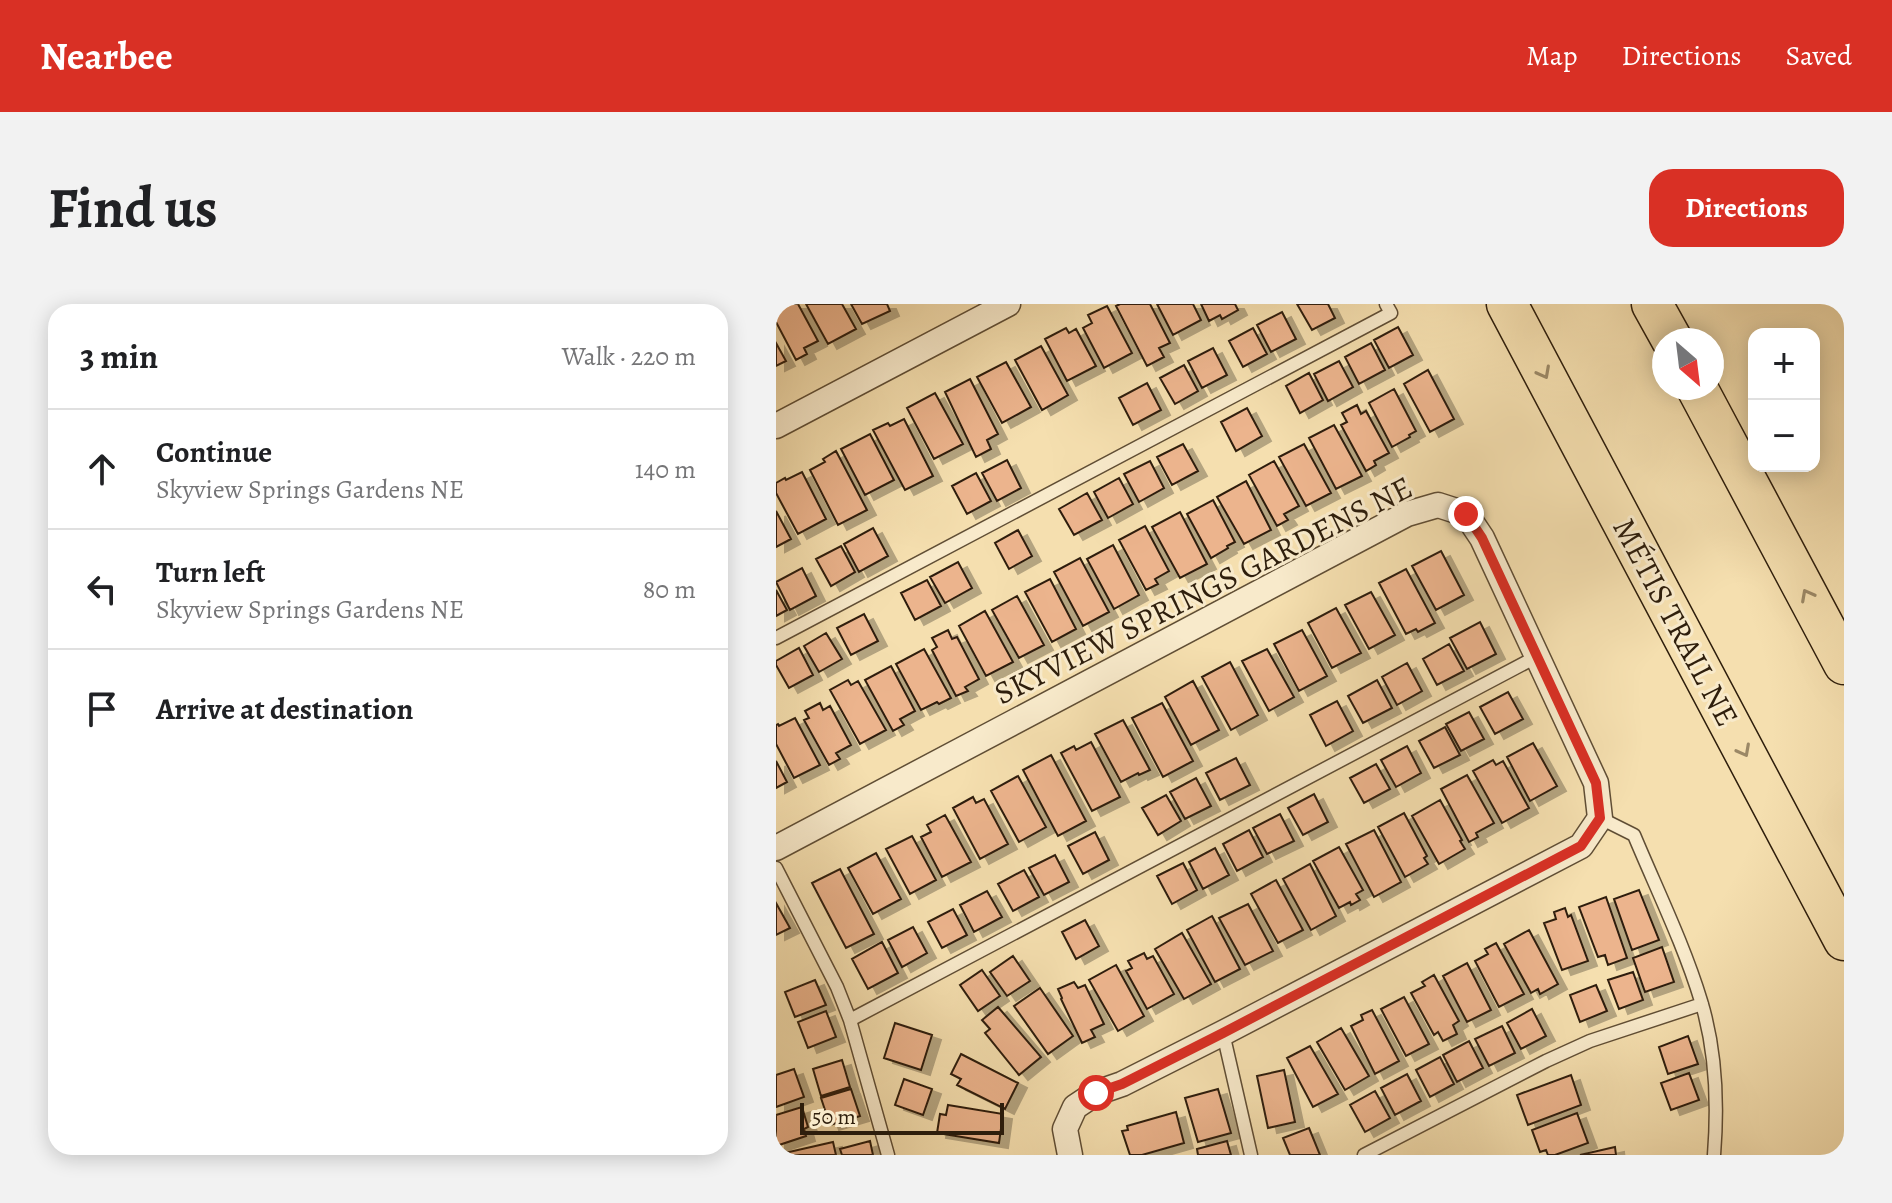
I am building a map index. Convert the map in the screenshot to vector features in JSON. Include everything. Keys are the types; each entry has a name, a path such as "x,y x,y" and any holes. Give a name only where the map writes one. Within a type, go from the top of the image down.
{"main road":[{"name":"MÉTIS TRAIL NE","path":"1507,304 1844,940"},
{"path":"1652,304 1665,328"},
{"path":"1703,400 1844,664"}],"street":[{"path":"776,426 1008,304"},
{"name":"SKYVIEW SPRINGS GARDENS NE","path":"776,848 1407,514 1438,505 1466,514 1482,538 1596,783 1600,818"},
{"path":"1070,1155 1065,1129 1075,1107 1096,1093 1122,1084 1223,1033 1581,846 1600,818"}],"lane":[{"path":"776,638 1391,313 1386,304"},
{"path":"850,1020 1538,656"},
{"path":"1600,818 1634,835 1691,971 1702,1004 1710,1048 1717,1113 1714,1155"},
{"path":"776,868 837,987 850,1020 888,1155"},
{"path":"1364,1155 1590,1041 1702,1004"},
{"path":"1223,1033 1251,1155"}],"building":[{"path":"778,304 798,304 818,341 804,348 807,354 796,360 776,322"},
{"path":"806,304 842,304 856,329 828,344"},
{"path":"851,304 887,304 890,311 862,324"},
{"path":"1150,304 1170,343 1159,348 1164,357 1147,366 1116,306"},
{"path":"1157,304 1193,304 1201,320 1173,335"},
{"path":"1201,304 1235,304 1238,310 1222,319 1220,315 1209,321"},
{"path":"1297,304 1328,304 1335,318 1312,330"},
{"path":"1107,306 1132,353 1104,368 1083,328 1092,323 1088,315"},
{"path":"1282,312 1296,339 1271,352 1257,325"},
{"path":"1398,327 1413,355 1389,368 1374,340"},
{"path":"1066,328 1069,333 1076,329 1096,366 1067,381 1045,339"},
{"path":"1253,328 1267,354 1243,367 1229,341"},
{"path":"776,343 786,361 776,366"},
{"path":"1371,343 1385,370 1359,384 1345,357"},
{"path":"1041,346 1068,395 1042,410 1015,360"},
{"path":"1213,348 1227,375 1202,388 1188,361"},
{"path":"1339,361 1353,387 1328,401 1314,374"},
{"path":"1006,362 1031,407 1002,423 977,377"},
{"path":"1184,365 1198,391 1175,404 1160,378"},
{"path":"1428,370 1454,419 1430,432 1404,384"},
{"path":"1309,373 1323,400 1300,413 1286,386"},
{"path":"970,379 998,434 987,440 991,449 976,457 945,392"},
{"path":"1147,383 1161,410 1133,425 1119,398"},
{"path":"1394,389 1416,431 1392,447 1369,403"},
{"path":"935,393 963,444 934,459 907,408"},
{"path":"1357,405 1361,414 1366,411 1389,453 1374,461 1376,465 1366,471 1341,425 1347,422 1342,413"},
{"path":"1247,408 1262,436 1236,451 1221,422"},
{"path":"904,419 933,476 905,490 873,430"},
{"path":"1334,425 1362,476 1336,489 1309,438"},
{"path":"870,434 894,480 865,495 841,449"},
{"path":"1183,444 1198,471 1172,485 1157,457"},
{"path":"1304,444 1331,493 1306,506 1279,457"},
{"path":"836,451 867,510 838,525 810,470"},
{"path":"1007,460 1021,488 997,501 982,473"},
{"path":"1150,461 1164,488 1139,502 1124,474"},
{"path":"1274,461 1299,506 1284,514 1288,520 1277,526 1249,475"},
{"path":"802,472 826,519 798,534 776,493 776,483"},
{"path":"976,473 991,501 967,514 952,486"},
{"path":"1119,478 1133,504 1108,518 1094,492"},
{"path":"1246,481 1271,530 1244,544 1217,497"},
{"path":"1087,493 1102,520 1074,535 1059,509"},
{"path":"1213,500 1235,542 1211,558 1187,514"},
{"path":"776,511 791,539 776,547"},
{"path":"1180,512 1207,564 1180,578 1152,527"},
{"path":"1145,526 1169,571 1155,579 1158,584 1146,590 1119,540"},
{"path":"873,528 888,556 859,572 844,544"},
{"path":"1018,530 1032,556 1009,569 995,543"},
{"path":"1113,545 1139,595 1114,609 1087,559"},
{"path":"841,546 855,572 831,586 816,559"},
{"path":"1441,551 1464,595 1436,610 1412,566"},
{"path":"1080,558 1109,612 1083,626 1054,572"},
{"path":"958,562 972,588 945,603 930,577"},
{"path":"802,568 816,596 790,610 776,582"},
{"path":"1406,569 1435,623 1406,634 1379,583"},
{"path":"1050,579 1076,629 1052,642 1025,592"},
{"path":"927,580 941,606 915,620 901,593"},
{"path":"776,590 787,610 776,616"},
{"path":"1371,592 1395,635 1369,649 1345,605"},
{"path":"1017,596 1044,645 1019,658 992,610"},
{"path":"1336,608 1361,653 1332,668 1308,623"},
{"path":"985,611 1013,662 986,676 959,626"},
{"path":"864,614 878,641 851,655 837,628"},
{"path":"1480,622 1496,654 1467,669 1450,638"},
{"path":"948,630 952,639 957,637 979,679 965,687 968,691 956,696 932,650 937,647 932,638"},
{"path":"1302,630 1327,676 1299,691 1274,644"},
{"path":"826,633 842,659 819,672 804,646"},
{"path":"1449,644 1464,671 1437,685 1423,659"},
{"path":"799,648 813,675 789,688 776,661"},
{"path":"924,649 951,698 921,710 896,664"},
{"path":"1267,649 1294,697 1269,711 1242,661"},
{"path":"1230,662 1258,715 1231,730 1202,677"},
{"path":"1407,663 1422,691 1397,705 1382,677"},
{"path":"891,666 915,711 900,719 904,725 893,731 865,680"},
{"path":"848,680 851,685 858,681 886,730 860,744 830,690"},
{"path":"1377,680 1392,708 1363,723 1348,696"},
{"path":"1193,681 1219,730 1191,745 1165,697"},
{"path":"1508,692 1523,719 1495,734 1480,707"},
{"path":"1337,701 1353,731 1326,746 1310,715"},
{"path":"820,703 823,710 830,706 851,745 836,753 840,759 829,765 804,720 809,718 805,711"},
{"path":"1162,703 1193,761 1163,777 1132,718"},
{"path":"1469,712 1484,739 1461,751 1446,724"},
{"path":"795,718 820,765 794,778 776,744 776,725"},
{"path":"1123,720 1150,770 1121,782 1095,734"},
{"path":"1445,727 1460,755 1434,768 1419,741"},
{"path":"1091,742 1120,797 1092,811 1061,753"},
{"path":"1533,743 1557,786 1530,801 1507,757"},
{"path":"1407,746 1421,773 1396,787 1381,760"},
{"path":"1051,755 1086,821 1058,836 1023,770"},
{"path":"1236,758 1250,785 1220,800 1206,773"},
{"path":"1493,760 1496,765 1503,761 1529,808 1502,823 1473,771"},
{"path":"776,761 787,782 776,788"},
{"path":"1376,764 1390,789 1364,803 1350,778"},
{"path":"1467,775 1494,823 1476,833 1478,837 1469,842 1441,789"},
{"path":"1018,776 1046,827 1019,842 991,791"},
{"path":"1196,778 1211,806 1185,819 1170,792"},
{"path":"1314,794 1328,822 1303,835 1288,808"},
{"path":"1166,795 1181,821 1158,835 1142,808"},
{"path":"973,797 976,803 984,799 1008,844 980,859 953,808"},
{"path":"1440,800 1465,849 1439,864 1412,816"},
{"path":"1404,813 1427,856 1424,858 1428,864 1405,877 1378,827"},
{"path":"1280,814 1294,841 1267,854 1253,828"},
{"path":"945,815 971,862 942,877 921,837 931,832 927,825"},
{"path":"1249,830 1263,857 1237,871 1223,844"},
{"path":"1374,830 1401,882 1374,897 1346,844"},
{"path":"1095,832 1109,860 1083,874 1068,846"},
{"path":"912,836 936,880 910,894 886,849"},
{"path":"1339,847 1363,890 1356,894 1360,900 1339,908 1313,861"},
{"path":"1215,848 1229,875 1203,889 1189,862"},
{"path":"876,853 901,899 873,914 848,868"},
{"path":"1055,855 1069,882 1044,895 1029,868"},
{"path":"1183,863 1197,890 1172,904 1157,876"},
{"path":"1310,864 1336,916 1311,930 1283,879"},
{"path":"840,869 874,934 846,948 812,883"},
{"path":"1024,870 1039,897 1013,911 998,884"},
{"path":"1276,880 1303,930 1278,943 1251,894"},
{"path":"1639,890 1659,940 1632,950 1614,899"},
{"path":"987,891 1002,917 974,932 960,905"},
{"path":"1606,897 1627,958 1608,965 1605,955 1598,957 1579,907"},
{"path":"776,903 790,928 776,935"},
{"path":"1248,904 1273,951 1245,965 1219,918"},
{"path":"1565,908 1568,917 1571,915 1588,961 1562,970 1544,923 1556,919 1554,912"},
{"path":"953,909 967,935 942,948 928,922"},
{"path":"1212,916 1240,969 1215,982 1187,930"},
{"path":"1085,920 1099,946 1076,959 1062,932"},
{"path":"913,927 927,953 902,967 888,940"},
{"path":"1529,930 1558,984 1540,994 1538,989 1531,993 1504,944"},
{"path":"1182,933 1211,984 1184,999 1155,949"},
{"path":"882,942 898,973 868,989 852,959"},
{"path":"1496,943 1524,994 1499,1007 1475,961 1488,954 1485,949"},
{"path":"1662,947 1674,982 1645,992 1633,958"},
{"path":"1144,953 1147,959 1153,956 1174,994 1147,1009 1126,971 1132,968 1128,961"},
{"path":"1013,956 1030,981 1007,996 990,972"},
{"path":"1467,963 1491,1010 1467,1022 1443,976"},
{"path":"1116,965 1144,1016 1118,1031 1089,980"},
{"path":"982,970 1000,996 978,1011 960,985"},
{"path":"1633,972 1643,1000 1619,1009 1608,980"},
{"path":"1434,975 1459,1021 1453,1025 1457,1034 1443,1041 1438,1032 1434,1035 1411,993 1425,986 1422,982"},
{"path":"815,980 826,1005 795,1017 785,992"},
{"path":"1074,982 1078,988 1085,985 1104,1024 1091,1030 1095,1037 1082,1043 1058,989"},
{"path":"1596,985 1607,1011 1580,1022 1570,995"},
{"path":"1040,988 1073,1036 1048,1054 1014,1006"},
{"path":"1404,997 1429,1044 1406,1056 1381,1009"},
{"path":"998,1007 1041,1057 1019,1075 985,1033 990,1029 982,1020"},
{"path":"1532,1009 1546,1036 1521,1049 1507,1023"},
{"path":"1372,1010 1399,1061 1375,1074 1351,1026 1363,1020 1361,1015"},
{"path":"826,1011 836,1037 808,1048 798,1022"},
{"path":"895,1023 932,1035 921,1070 884,1058"},
{"path":"1502,1026 1515,1053 1489,1066 1475,1039"},
{"path":"1341,1028 1369,1076 1345,1090 1317,1042"},
{"path":"1688,1036 1698,1064 1668,1074 1659,1047"},
{"path":"1469,1041 1483,1068 1457,1082 1443,1055"},
{"path":"1310,1046 1338,1094 1313,1107 1287,1058"},
{"path":"961,1054 1018,1083 1005,1109 957,1085 961,1079 951,1074"},
{"path":"1440,1057 1454,1084 1430,1097 1416,1070"},
{"path":"842,1060 850,1087 821,1096 813,1069"},
{"path":"794,1069 804,1097 776,1107 776,1075"},
{"path":"1284,1070 1295,1122 1268,1128 1257,1076"},
{"path":"1689,1073 1699,1100 1671,1110 1661,1083"},
{"path":"1407,1074 1421,1101 1395,1115 1381,1088"},
{"path":"1571,1075 1581,1105 1528,1125 1517,1095"},
{"path":"904,1079 932,1089 923,1115 895,1105"},
{"path":"851,1089 860,1116 830,1125 821,1098"},
{"path":"1218,1089 1231,1133 1198,1142 1185,1098"},
{"path":"1375,1091 1390,1118 1365,1132 1350,1105"},
{"path":"948,1105 1003,1114 999,1143 937,1133 940,1114 946,1115"},
{"path":"802,1107 808,1127 804,1129 806,1136 776,1146 776,1115"},
{"path":"1176,1112 1184,1143 1142,1155 1130,1155 1122,1131 1128,1130 1127,1126"},
{"path":"1577,1113 1588,1143 1555,1155 1548,1155 1546,1150 1540,1152 1532,1130"},
{"path":"1309,1128 1320,1155 1290,1155 1283,1138"},
{"path":"870,1141 873,1155 842,1155 840,1149"},
{"path":"1227,1141 1231,1155 1198,1155 1197,1149"},
{"path":"833,1142 836,1155 776,1155"},
{"path":"1615,1147 1616,1155 1580,1155"}],"route":[{"path":"1096,1093 1122,1084 1223,1033 1581,846 1600,818 1596,783 1482,538 1466,514"}]}
